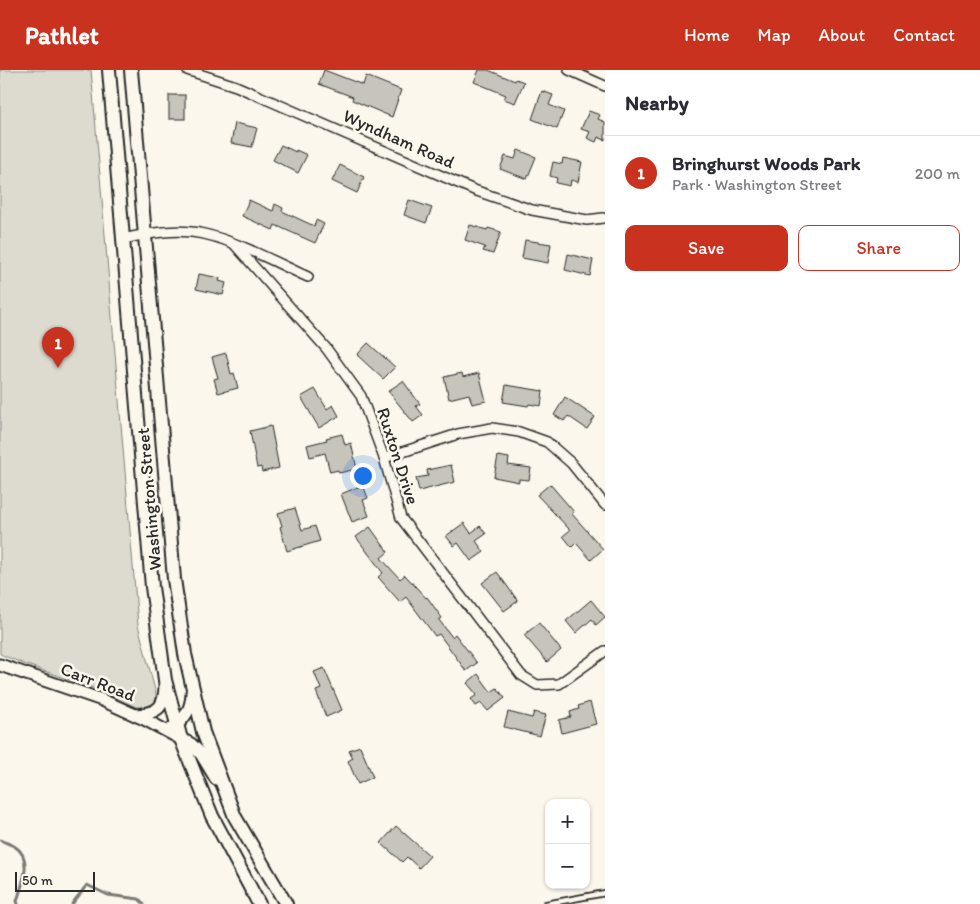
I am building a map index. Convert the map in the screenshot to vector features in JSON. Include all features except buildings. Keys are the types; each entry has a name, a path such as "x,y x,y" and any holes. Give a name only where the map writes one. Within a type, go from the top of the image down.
{"main road":[{"name":"Washington Street","path":"109,70 152,587 165,680 181,738 212,816 259,904"},
{"name":"Washington Street","path":"131,70 174,579 185,654 203,732 235,817 286,904"}],"street":[{"name":"Wyndham Road","path":"187,70 236,86 482,193 532,210 588,220 604,219"},
{"path":"569,70 605,86"},
{"path":"123,239 144,234 178,232 204,234 235,245 308,277"},
{"name":"Ruxton Drive","path":"235,245 326,348 361,396 384,458 401,518 520,675 538,685 559,684 605,651"},
{"path":"384,458 458,434 492,428 519,432 547,442 571,463 605,505"},
{"name":"Carr Road","path":"0,665 102,700 191,744 209,765 235,817"},
{"path":"134,715 152,713 160,708 165,690 165,680"},
{"path":"162,729 177,725 188,712 192,703 192,688"}],"lane":[{"path":"546,904 605,893"}],"shaded area":[{"path":"0,70 91,70 138,625 156,694 156,702 151,707 136,707 96,689 0,654"}],"waterway":[{"path":"0,840 14,846 24,857 25,872 17,901 18,904"},
{"path":"72,904 87,885 108,895 139,899 144,904"}],"place":[{"name":"Bringhurst Woods Park","path":"58,368"}]}
